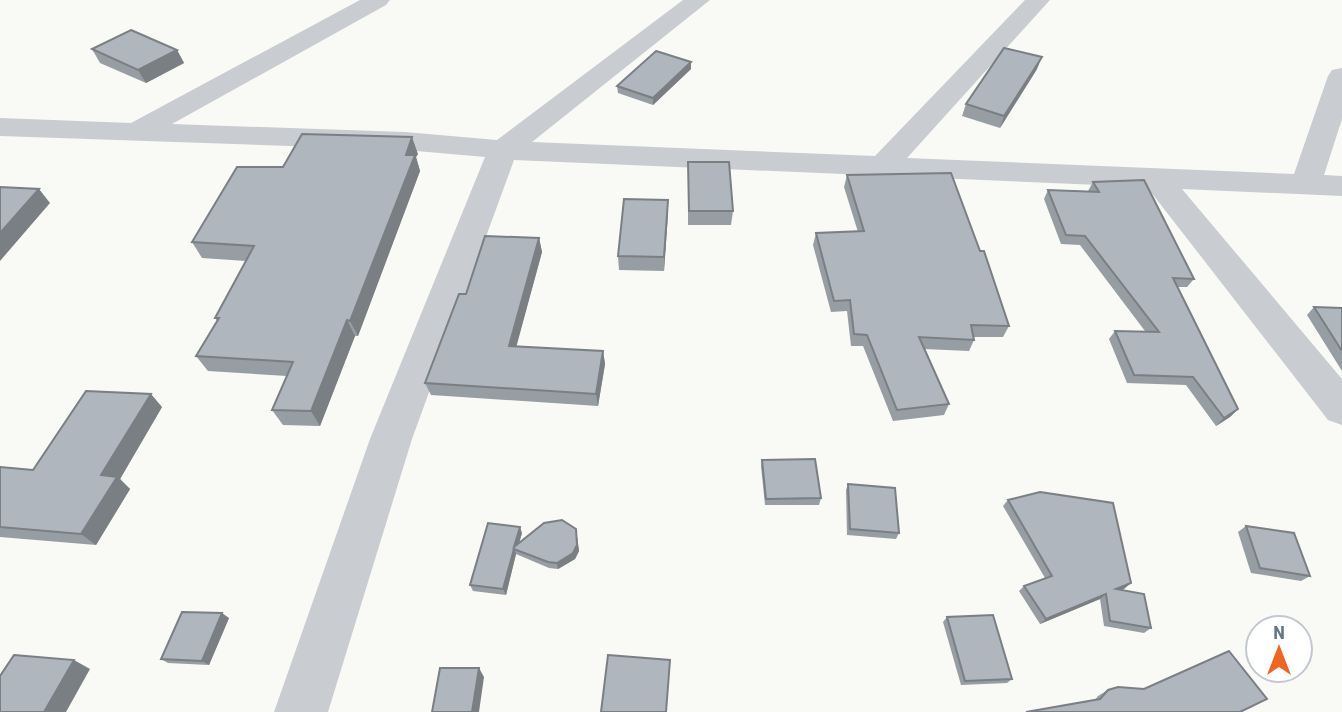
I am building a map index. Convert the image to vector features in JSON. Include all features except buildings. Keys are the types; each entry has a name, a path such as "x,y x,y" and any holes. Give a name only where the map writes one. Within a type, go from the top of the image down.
{"street":[{"path":"138,131 378,0"},
{"path":"301,712 391,439 503,150 698,0"},
{"path":"882,167 1038,0"},
{"path":"1305,186 1342,76"},
{"path":"0,127 405,141 503,150 1342,186"},
{"path":"1158,180 1342,408"}]}
